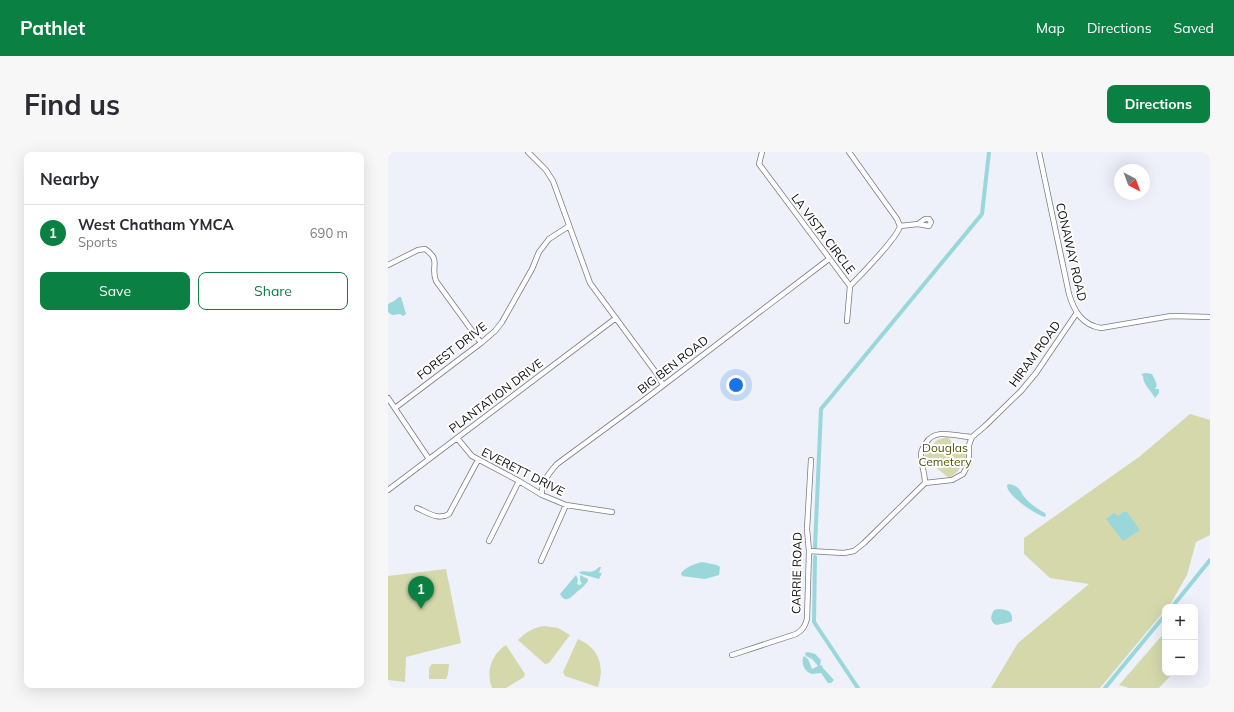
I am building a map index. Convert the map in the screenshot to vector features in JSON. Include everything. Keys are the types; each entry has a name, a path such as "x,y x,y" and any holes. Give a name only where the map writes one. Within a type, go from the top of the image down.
{"street":[{"path":"528,152 550,176 590,283 657,374 663,385"},
{"name":"LA VISTA CIRCLE","path":"762,152 759,164 850,286 896,235 900,226"},
{"path":"849,152 897,219 900,226 918,224"},
{"name":"CONAWAY ROAD","path":"1039,152 1069,294 1076,314 1094,327 1101,328 1171,316 1210,316"},
{"name":"FOREST DRIVE","path":"395,408 495,331 502,322 532,269 539,252 549,239 569,226"},
{"path":"388,265 418,250 425,249 432,254 435,260 434,268 436,281 481,343"},
{"name":"BIG BEN ROAD","path":"542,495 541,488 549,473 557,464 829,259"},
{"path":"847,321 850,286"},
{"name":"HIRAM ROAD","path":"972,436 1001,411 1021,391 1036,373 1076,314"},
{"name":"PLANTATION DRIVE","path":"388,490 616,318"},
{"path":"388,398 428,459"},
{"path":"809,551 844,553 854,551 925,483 952,480 963,474 969,463 969,446 972,436 963,437 941,434 932,436 927,441 922,450 921,456 925,483"},
{"name":"EVERETT DRIVE","path":"457,438 472,456 542,495 566,505 612,512"},
{"path":"417,508 439,518 449,514 478,460"},
{"name":"CARRIE ROAD","path":"732,655 796,634 803,629 807,619 809,551 807,529 811,460"},
{"path":"489,542 519,481"},
{"path":"541,561 566,505"}],"green space":[{"path":"1190,414 1210,420 1210,535 1196,542 1187,575 1171,603 1162,604 1162,614 1100,688 991,688 1018,643 1089,584 1050,578 1024,554 1024,538 1139,457"},
{"name":"Douglas Cemetery","path":"947,437 968,457 957,472 949,478 923,457 937,440"},
{"path":"446,569 461,643 406,657 405,682 388,680 388,576"},
{"path":"545,626 558,628 570,635 549,663 545,664 518,640 530,630"},
{"path":"1162,635 1162,676 1170,676 1159,688 1129,688 1119,685"},
{"path":"578,639 591,647 598,658 601,672 598,687 565,676 563,672"},
{"path":"506,645 525,674 524,677 506,688 492,688 490,682 491,664 493,659"},
{"path":"432,664 449,664 446,679 429,679 429,668"}],"water":[{"path":"401,297 406,314 403,316 400,314 392,315 388,312 388,304"},
{"path":"1141,374 1152,374 1156,383 1155,389 1159,389 1159,393 1155,398 1146,385"},
{"path":"1009,484 1018,488 1029,502 1045,513 1045,517 1029,509 1016,499 1008,489 1007,485"},
{"path":"1123,512 1127,512 1140,530 1123,541 1106,519 1114,513 1118,516"},
{"path":"702,562 720,567 719,575 705,579 682,576 681,573 685,569"},
{"path":"601,567 599,573 602,573 599,579 581,574 579,572 591,572"},
{"path":"576,575 578,579 577,584 579,585 582,584 580,575 588,579 588,581 571,597 564,599 560,594"},
{"path":"999,609 1009,611 1012,615 1012,621 996,625 991,619 994,610"},
{"path":"808,652 815,654 821,660 820,666 822,665 834,680 831,683 828,683 821,673 812,674 805,669 803,664 804,656 808,659 812,669 818,666 812,659 806,656 805,653"}],"waterway":[{"path":"815,547 821,409 982,214 989,152"},
{"path":"815,557 814,622 858,688"},
{"path":"1174,604 1210,560"},
{"path":"1105,688 1162,619"}],"place":[{"name":"West Chatham YMCA","path":"421,609"}]}
